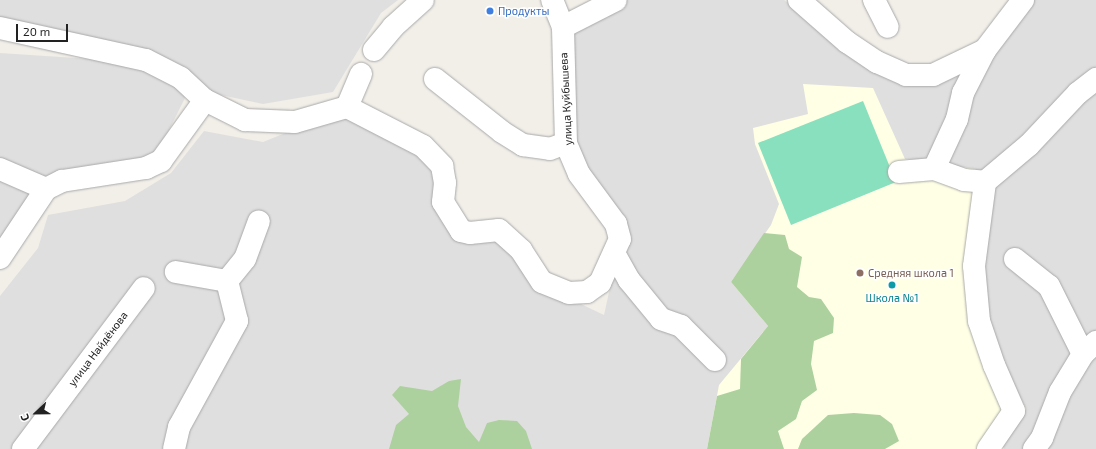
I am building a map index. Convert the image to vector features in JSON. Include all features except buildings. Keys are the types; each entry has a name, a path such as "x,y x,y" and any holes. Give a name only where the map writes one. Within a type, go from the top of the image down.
{"street":[{"path":"374,50 393,27 423,0"},
{"name":"улица Куйбышева","path":"347,107 423,146 442,166 445,183 443,202 461,231 500,230 521,250 542,282 569,293 587,292 600,283 620,239 616,224 579,174 566,143 562,27 552,0"},
{"path":"562,27 616,0"},
{"path":"799,0 847,42 876,62 906,75 933,75 985,50"},
{"path":"874,0 888,27"},
{"path":"934,169 957,119 963,93 985,50 1023,0"},
{"path":"0,28 146,60 181,78 205,100 245,120 295,122 347,107 362,74"},
{"path":"435,79 502,132 523,145 550,149 566,143"},
{"path":"988,449 1014,411 994,365 979,321 974,266 986,182 1029,145 1078,93 1096,79"},
{"path":"0,258 46,190 62,181 146,168 161,161 205,100"},
{"path":"0,168 46,190"},
{"path":"900,172 934,169 964,180 986,182"},
{"path":"227,281 245,259 259,221"},
{"path":"614,253 629,280 661,320 681,326 715,360"},
{"path":"1015,260 1049,286 1090,348 1060,392 1042,438 1034,449"},
{"path":"176,272 227,281"},
{"path":"174,449 179,427 237,321 227,281"},
{"name":"улица Найдёнова","path":"23,449 144,288"}],"shaded area":[{"path":"0,0 398,0 381,13 333,92 263,104 207,92 181,70 0,23"},
{"path":"620,0 784,0 898,76 934,82 1029,0 1096,0 1096,449 0,449 0,296 38,248 48,215 125,201 171,173 204,131 263,142 345,109 393,133 433,167 458,231 502,238 530,280 604,315 623,228 580,171 564,28"},
{"path":"0,53 137,62 187,94 158,152 128,164 42,180 0,242"},
{"name":"Средняя школа 1","path":"803,84 873,88 905,159 975,169 993,189 983,264 986,314 1000,357 1026,409 1002,445 1004,449 707,449 719,385 768,326 731,282 771,225 779,204 755,144 753,128 808,114"}],"green space":[{"path":"863,101 896,182 791,225 758,143"},
{"path":"764,233 785,235 789,249 802,257 797,287 809,297 821,299 834,318 833,333 814,341 811,364 817,390 802,401 796,419 778,431 784,449 707,449 717,396 740,389 741,359 768,326 731,282"},
{"path":"461,379 458,406 466,427 479,442 487,423 499,420 517,421 526,431 532,449 389,449 396,425 409,414 392,395 400,386 432,391 449,381"},
{"path":"854,413 880,415 892,424 899,441 885,449 798,449 802,439 828,415"}],"place":[{"name":"Продукты","path":"490,11"},
{"name":"Средняя школа 1","path":"860,273"},
{"name":"Школа №1","path":"892,285"}]}
